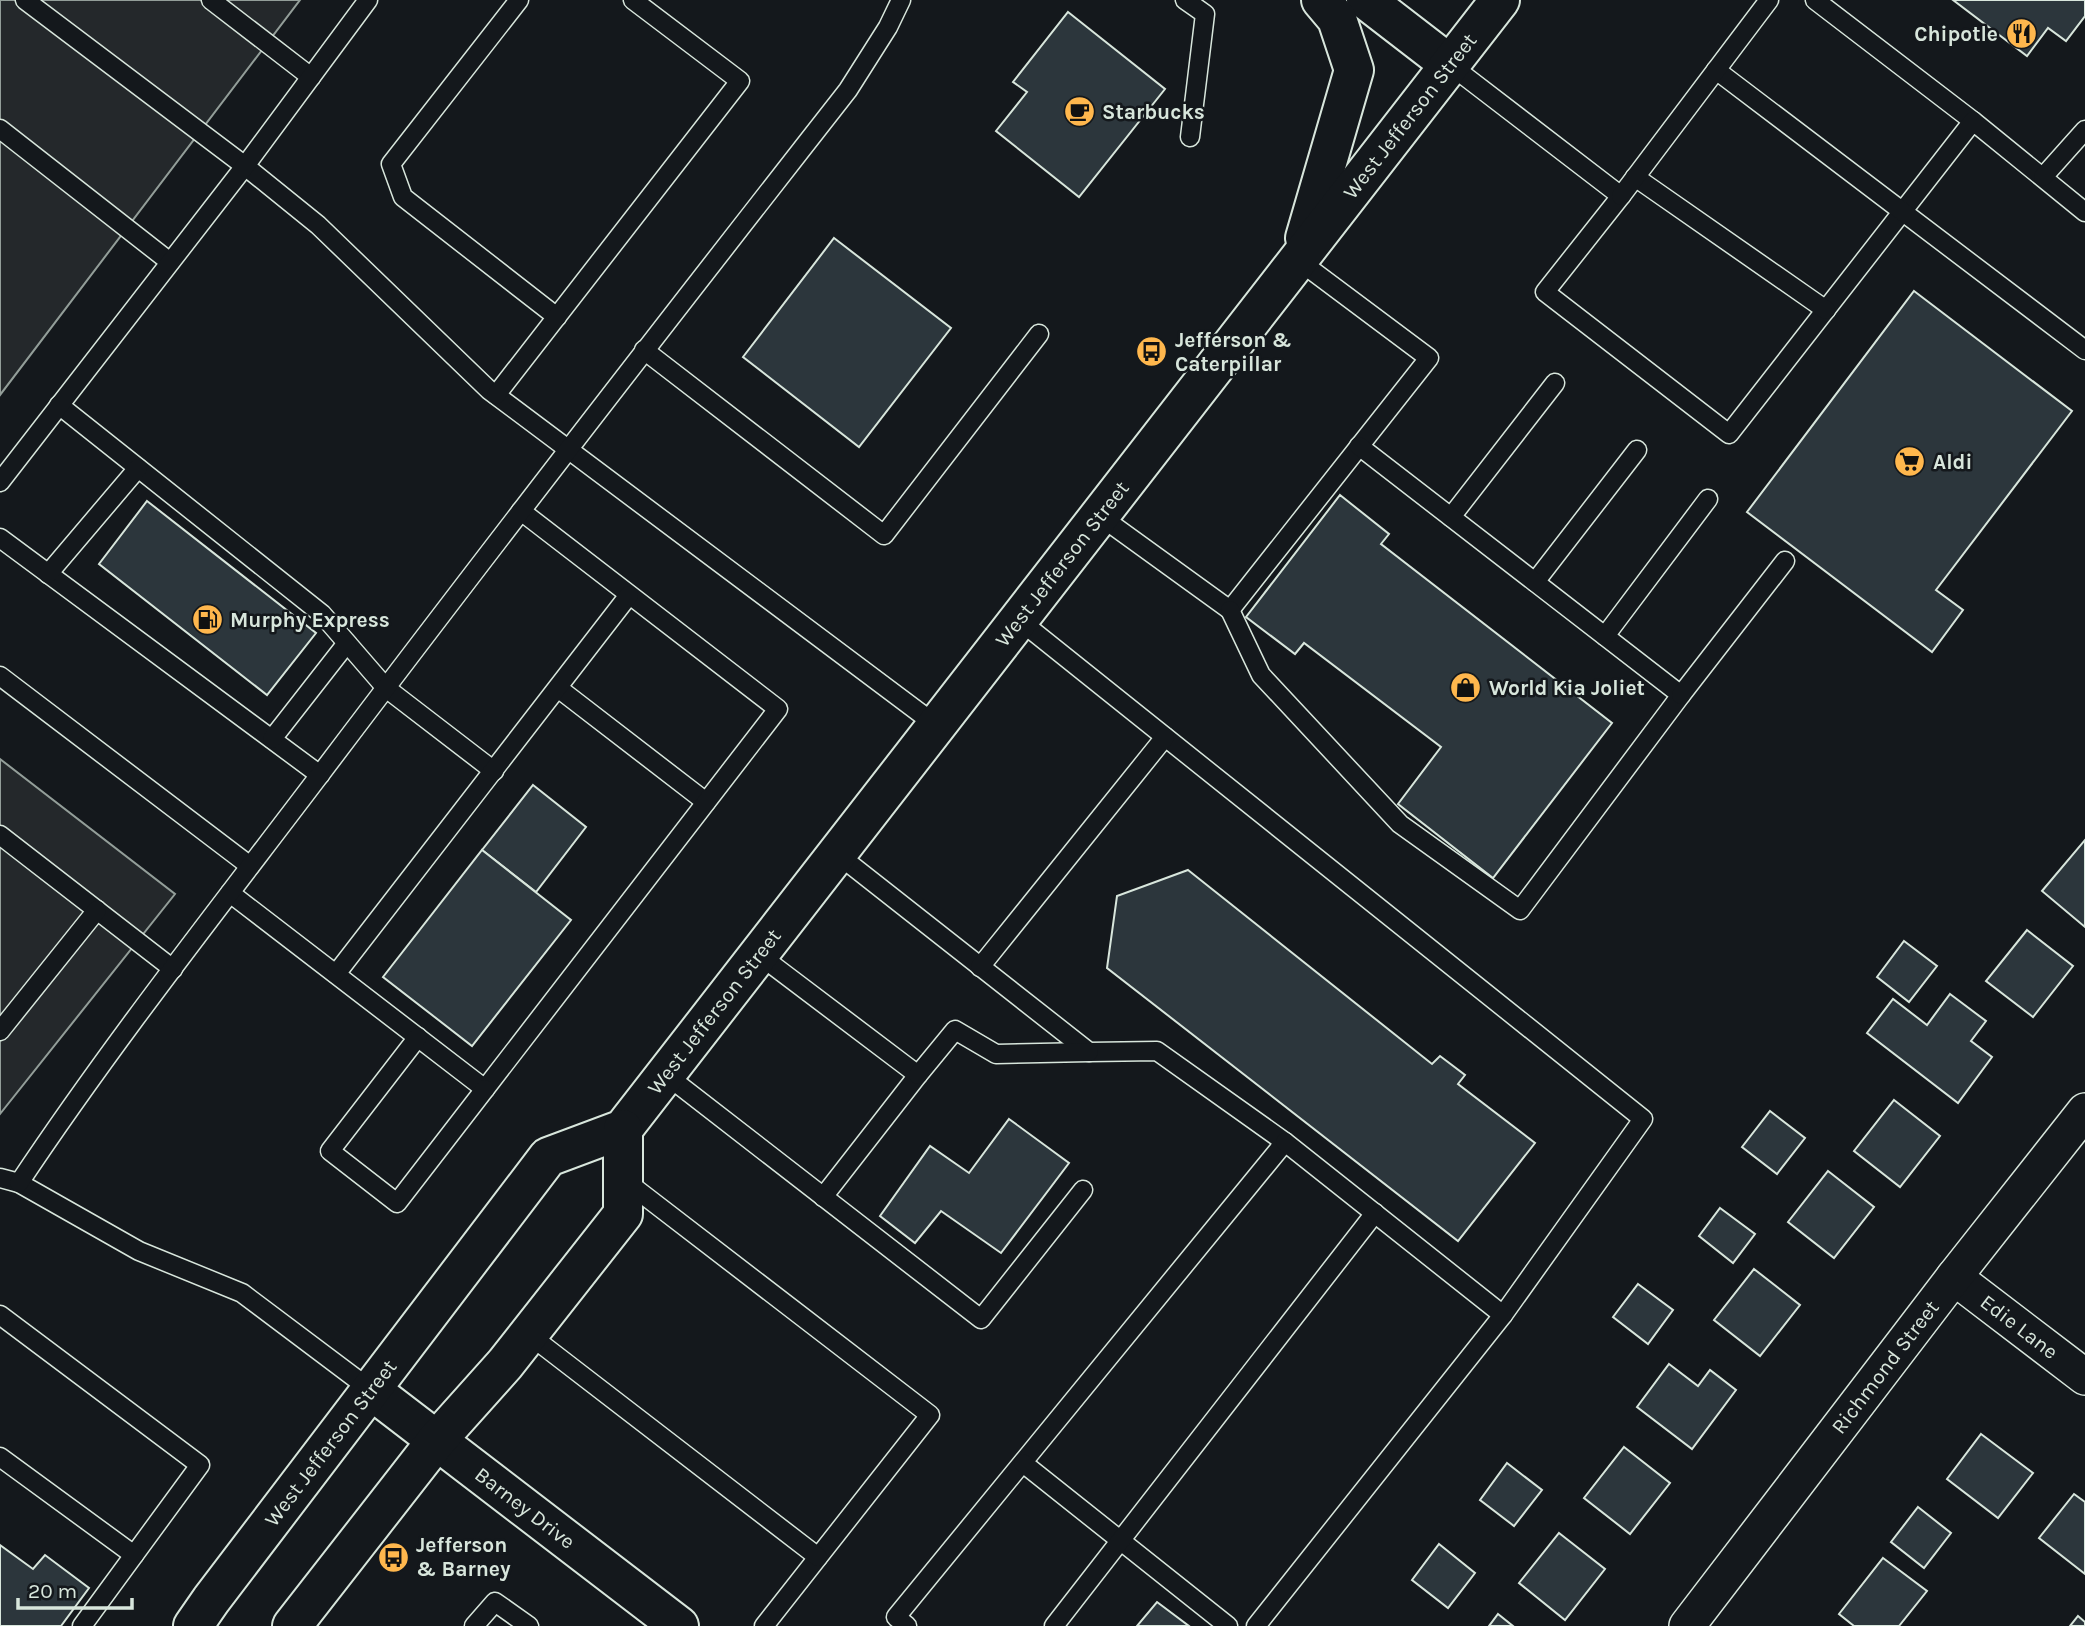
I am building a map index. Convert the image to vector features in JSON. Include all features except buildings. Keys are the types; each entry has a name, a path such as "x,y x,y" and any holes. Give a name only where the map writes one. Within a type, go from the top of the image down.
{"main road":[{"path":"1298,260 1354,70 1337,19 1321,0"},
{"path":"1366,0 1449,64"},
{"name":"West Jefferson Street","path":"193,1626 548,1157 623,1129 1500,0"},
{"path":"292,1626 437,1440 505,1364 623,1214 623,1129"},
{"name":"Barney Drive","path":"371,1390 679,1626"}],"street":[{"name":"Richmond Street","path":"1687,1626 1954,1277 2085,1111"},
{"name":"Edie Lane","path":"1954,1277 2085,1377"}],"lane":[{"path":"25,0 245,166 318,225 496,395 936,725"},
{"path":"211,0 311,77"},
{"path":"0,482 245,166 368,0"},
{"path":"519,0 391,164 403,197 557,317"},
{"path":"496,395 740,81 633,0"},
{"path":"19,1183 61,1120 250,866 568,448 848,90 888,27 901,0"},
{"path":"1185,0 1205,14 1190,137"},
{"path":"1769,0 1545,292 1729,434 1973,121"},
{"path":"1815,0 1973,121 2085,212"},
{"path":"1449,64 1621,196"},
{"path":"1716,70 2085,350"},
{"path":"0,129 170,262"},
{"path":"2043,177 2085,131"},
{"path":"1635,177 1826,310"},
{"path":"1230,610 1429,358 1298,260"},
{"path":"644,350 884,535 1039,334"},
{"path":"1451,517 1555,383"},
{"path":"59,405 322,614 386,688 494,771"},
{"path":"1359,446 1681,695"},
{"path":"1535,582 1637,450"},
{"path":"48,574 138,468"},
{"path":"1605,636 1708,499"},
{"path":"418,1037 330,1151 397,1203 778,709 520,511"},
{"path":"1100,516 1230,610 1261,675 1400,824 1520,911 1785,561"},
{"path":"0,538 320,775"},
{"path":"336,974 629,595"},
{"path":"1019,620 1643,1119 1503,1315 1256,1626"},
{"path":"272,739 347,643"},
{"path":"0,676 250,866"},
{"path":"558,688 706,802"},
{"path":"980,967 1165,737"},
{"path":"0,835 173,970"},
{"path":"836,853 1089,1052"},
{"path":"230,893 485,1089"},
{"path":"0,1031 97,910"},
{"path":"758,954 918,1075"},
{"path":"823,1197 955,1030 996,1054 1157,1051 1285,1142 1503,1315"},
{"path":"665,1074 981,1319 1083,1190"},
{"path":"907,1626 896,1618 1285,1142"},
{"path":"0,1178 19,1183 139,1251 242,1293 371,1390"},
{"path":"623,1179 929,1415 764,1626"},
{"path":"1054,1626 1375,1213"},
{"path":"0,1315 200,1465 82,1626"},
{"path":"527,1333 818,1557"},
{"path":"0,1457 134,1555"},
{"path":"1023,1463 1228,1626"},
{"path":"474,1626 495,1602 529,1626"}],"shaded area":[{"path":"0,0 300,0 0,395"},
{"path":"0,759 175,894 0,1114"}],"place":[{"name":"Chipotle","path":"2021,34"},
{"name":"Starbucks","path":"1079,112"},
{"name":"Jefferson & Caterpillar","path":"1152,352"},
{"name":"Aldi","path":"1910,462"},
{"name":"Murphy Express","path":"207,620"},
{"name":"World Kia Joliet","path":"1466,688"},
{"name":"Jefferson & Barney","path":"393,1557"}]}
